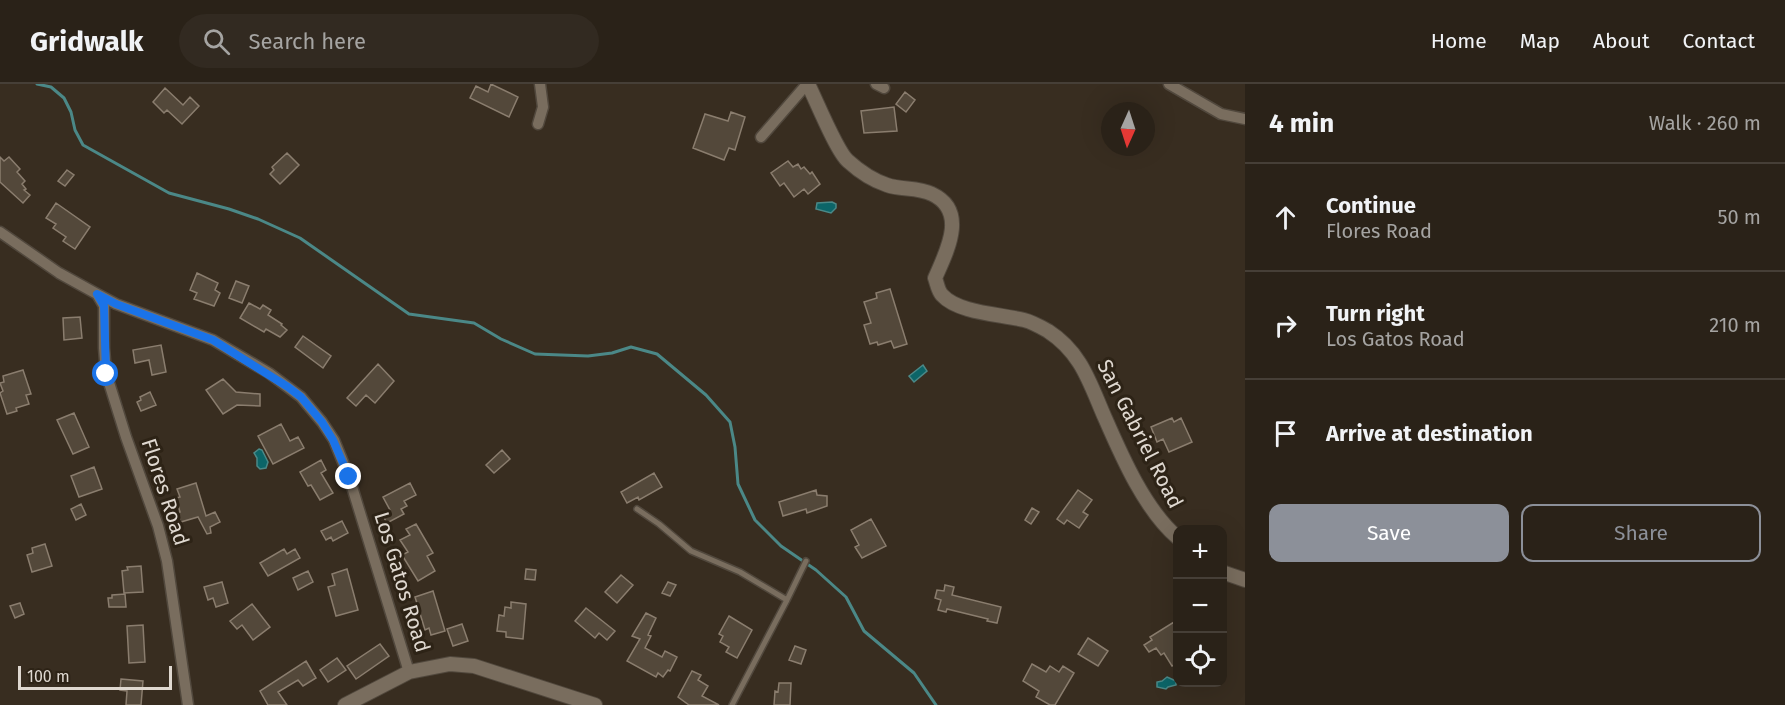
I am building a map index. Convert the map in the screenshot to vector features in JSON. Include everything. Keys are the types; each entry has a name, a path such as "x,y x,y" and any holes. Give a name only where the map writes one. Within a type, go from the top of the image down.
{"street":[{"path":"537,124 543,107 540,84"},
{"path":"761,137 808,84"},
{"name":"San Gabriel Road","path":"808,84 845,159 865,175 888,185 931,193 947,204 953,223 947,250 935,278 941,294 957,306 1027,320 1049,332 1073,353 1088,375 1105,418 1137,484 1163,526 1173,534"},
{"path":"1169,84 1221,114 1245,119"},
{"name":"Los Gatos Road","path":"0,232 59,273 116,304 213,340 288,387 312,410 333,440 357,498 409,672"},
{"name":"Flores Road","path":"97,294 104,306 106,374 158,526 167,561 188,705"},
{"path":"1227,574 1245,580"},
{"path":"345,705 409,672 450,664 474,666 595,705"}],"lane":[{"path":"637,509 692,551 740,572 787,600"},
{"path":"732,705 806,561"}],"water":[{"path":"817,203 836,204 836,208 831,213 816,209"},
{"path":"923,365 927,371 914,382 909,376"},
{"path":"259,449 262,450 268,462 266,468 260,469 257,466 254,453"},
{"path":"1167,677 1173,680 1173,686 1166,689 1157,687 1157,682"}],"building":[{"path":"491,84 518,97 509,117 470,98 476,86 488,92"},
{"path":"165,88 183,105 190,97 199,106 182,124 167,110 164,113 153,102"},
{"path":"905,92 915,100 906,112 896,104"},
{"path":"894,107 897,131 864,133 861,111"},
{"path":"731,112 745,117 735,150 729,148 724,160 693,148 705,114 728,121"},
{"path":"287,153 299,165 280,184 270,174 274,170 272,167"},
{"path":"0,157 4,161 9,157 20,169 17,172 25,181 22,184 26,189 24,190 30,195 23,203 0,182"},
{"path":"788,161 793,167 798,164 801,169 804,167 810,174 812,172 820,184 808,194 804,189 794,197 784,183 780,186 771,173"},
{"path":"67,170 74,175 65,186 58,181"},
{"path":"56,203 90,227 75,249 63,241 66,237 53,228 56,224 46,218"},
{"path":"197,273 218,283 215,290 220,293 214,306 194,299 197,293 190,290"},
{"path":"236,281 249,286 242,303 229,298"},
{"path":"890,289 907,344 894,348 891,341 878,345 877,342 870,344 864,325 871,323 864,302 877,298 876,293"},
{"path":"249,303 260,309 263,305 271,310 268,315 287,330 280,337 266,329 264,332 240,318"},
{"path":"80,317 82,338 64,340 63,318"},
{"path":"303,336 331,356 323,368 295,347"},
{"path":"161,345 166,372 152,375 149,360 135,363 133,350"},
{"path":"378,364 394,381 375,403 366,395 356,406 347,398"},
{"path":"23,370 31,394 26,395 29,404 7,414 0,393 3,391 0,383 4,382 3,376"},
{"path":"223,379 236,392 260,394 260,406 237,405 223,414 206,390"},
{"path":"150,392 156,405 141,411 137,402 141,400 140,397"},
{"path":"74,413 89,447 73,454 57,420"},
{"path":"1172,418 1174,422 1181,418 1192,442 1169,452 1163,439 1157,442 1151,427"},
{"path":"281,424 290,441 298,437 304,448 273,464 258,436"},
{"path":"502,450 510,459 494,473 486,465"},
{"path":"321,460 326,470 321,473 333,493 320,500 300,472"},
{"path":"94,467 102,489 79,497 71,476"},
{"path":"654,473 662,487 639,500 638,497 627,503 621,492"},
{"path":"196,483 206,516 215,512 220,522 210,527 211,533 207,534 198,517 174,524 171,515 180,512 176,498 180,497 177,489"},
{"path":"410,483 416,495 404,501 407,506 401,509 404,514 387,523 382,514 390,510 383,497"},
{"path":"816,490 817,495 827,496 827,506 807,513 806,509 783,516 779,502"},
{"path":"1078,490 1092,500 1083,512 1088,515 1079,528 1067,520 1064,524 1057,519"},
{"path":"81,504 86,515 76,520 71,509"},
{"path":"1032,508 1039,512 1031,524 1025,520"},
{"path":"871,519 886,546 862,558 855,547 859,545 851,530"},
{"path":"342,521 348,533 333,541 331,537 326,540 321,531"},
{"path":"416,524 433,553 427,556 435,571 418,581 402,555 408,552 400,540 410,535 406,529"},
{"path":"45,544 52,566 32,572 27,555 33,553 32,548"},
{"path":"284,549 287,554 295,549 300,558 268,576 260,563"},
{"path":"141,566 143,592 124,593 122,571 128,570 127,567"},
{"path":"347,569 358,610 336,616 328,587 335,585 332,574"},
{"path":"526,569 536,570 535,580 525,579"},
{"path":"308,571 313,582 298,590 293,578"},
{"path":"621,575 633,585 617,603 605,592"},
{"path":"222,582 228,603 216,607 213,598 208,600 204,587"},
{"path":"668,582 676,585 670,596 662,593"},
{"path":"945,585 954,587 952,595 1001,607 997,623 947,609 946,612 938,610 941,600 935,598 937,590 944,591"},
{"path":"433,591 445,631 431,635 429,628 425,630 415,597"},
{"path":"125,594 126,607 109,607 108,598 112,598 112,595"},
{"path":"511,602 526,604 523,639 506,637 506,632 497,631 499,615 504,616 505,607 511,608"},
{"path":"20,603 24,614 15,618 10,606"},
{"path":"252,604 270,627 253,640 242,625 237,629 230,621"},
{"path":"586,608 615,631 607,640 599,633 595,638 575,621"},
{"path":"646,613 656,618 645,648 662,657 665,651 677,657 670,671 668,670 663,677 658,673 656,677 627,661 640,639 632,636"},
{"path":"729,616 752,630 737,658 726,652 729,647 720,642 723,636 719,634"},
{"path":"1173,623 1173,666 1164,653 1161,655 1156,648 1149,652 1144,645 1152,640 1150,637"},
{"path":"462,624 468,641 453,646 447,629"},
{"path":"143,625 145,662 129,663 127,626"},
{"path":"1088,638 1108,651 1098,666 1078,654"},
{"path":"380,644 389,656 356,679 347,666"},
{"path":"795,646 806,650 801,664 789,660"},
{"path":"337,658 346,670 328,682 320,670"},
{"path":"306,661 316,678 303,686 298,680 278,692 287,705 268,705 260,691"},
{"path":"1032,664 1046,672 1050,666 1059,672 1063,666 1074,673 1055,705 1050,705 1036,697 1039,691 1023,681"},
{"path":"692,671 701,675 698,680 708,686 702,696 719,705 689,705 678,697"},
{"path":"121,679 143,681 141,705 126,705 127,691 120,690"},
{"path":"779,683 791,683 790,705 774,705 775,691 778,692"}],"waterway":[{"path":"37,84 51,87 64,98 83,145 169,193 229,209 300,238 409,314 474,323 501,339 535,354 588,356 612,353 631,347 657,354 706,395 730,422 738,484 755,520 781,546 816,570 846,597 864,631 914,673 936,705"}],"route":[{"path":"106,374 104,306 97,294 116,304 213,340 269,373 301,397 322,422 333,440 349,477"}]}
